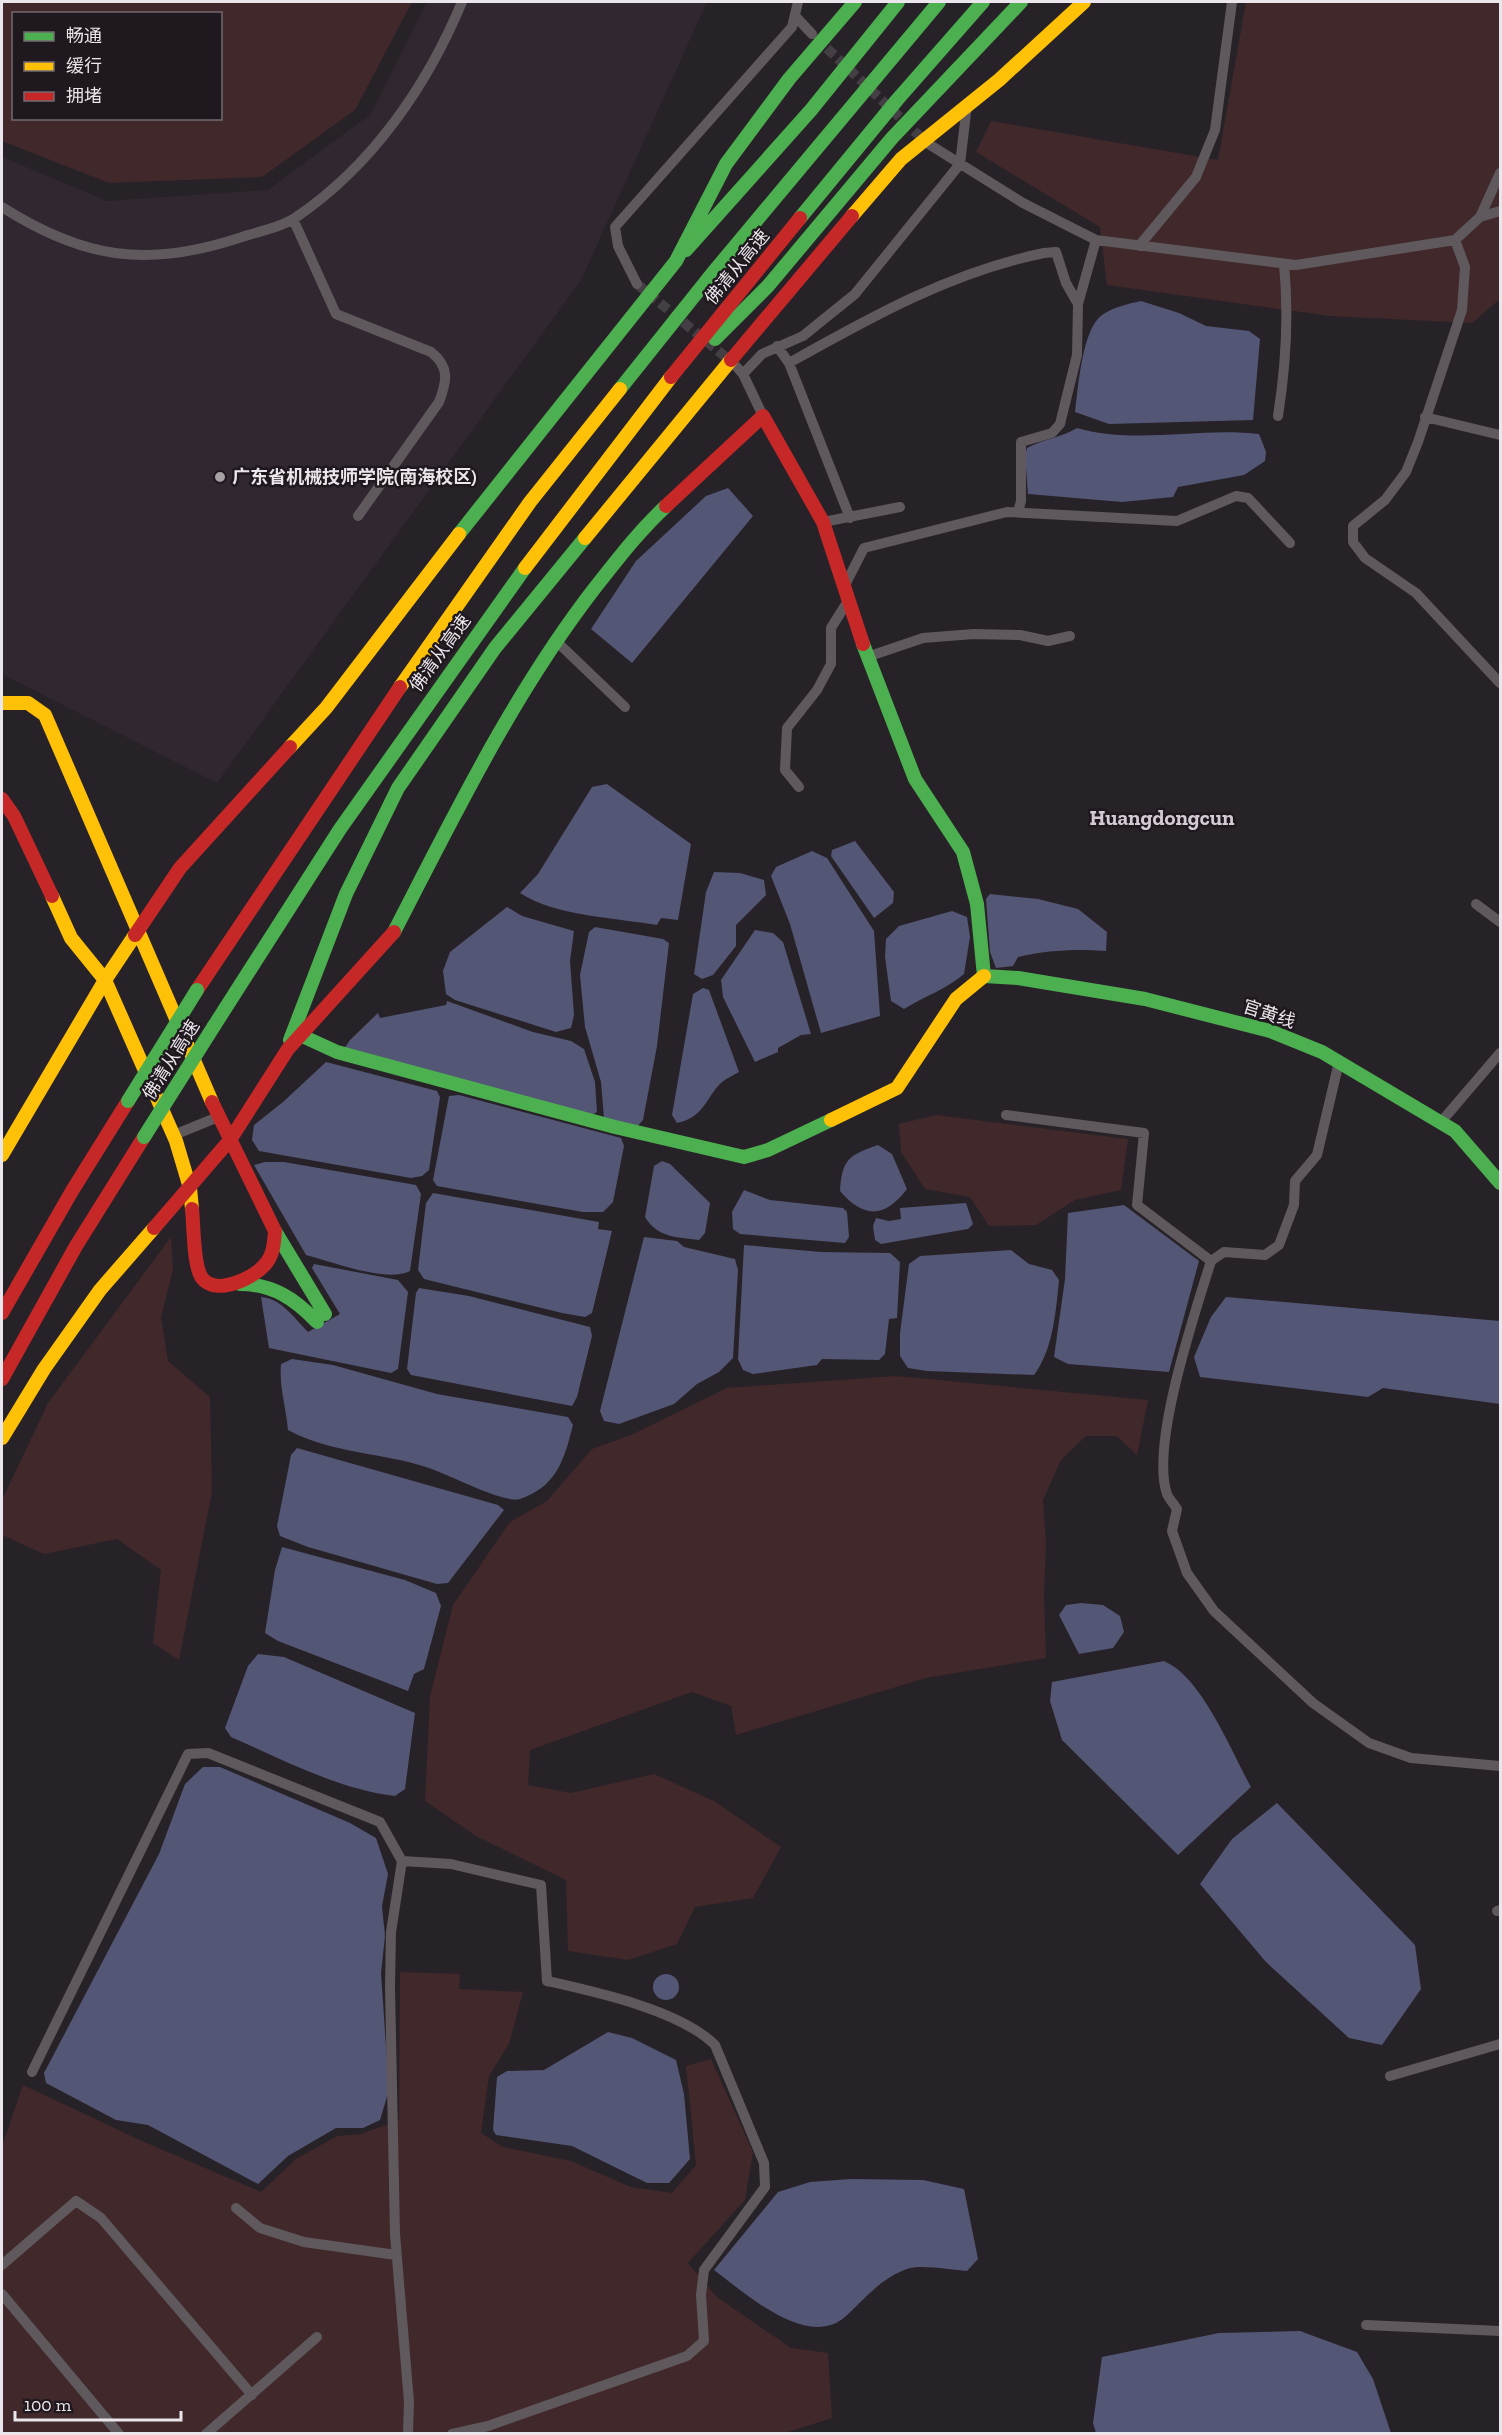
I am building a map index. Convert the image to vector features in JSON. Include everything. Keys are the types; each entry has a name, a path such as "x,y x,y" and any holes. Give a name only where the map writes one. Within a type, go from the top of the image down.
{"main road":[{"path":"676,261 726,164 789,79 855,2"},
{"path":"2,1155 105,980 180,867 326,708 532,439 676,261 812,110 898,2"},
{"name":"佛清从高速","path":"2,1313 48,1231 196,990 355,750 530,502 717,267 939,2"},
{"name":"佛清从高速","path":"2,1379 76,1246 323,853 464,650 580,493 659,392 866,137 983,2"},
{"path":"659,392 768,286 892,138 1021,2"},
{"path":"281,1059 303,1010 346,894 398,788 495,648 710,384 901,159 999,80 1084,2"},
{"path":"2,1438 44,1370 100,1290 230,1140 281,1059 300,1035 392,938 469,786 555,640 638,532 763,416 823,522 867,657 915,779 963,852 977,904 984,976 956,999 897,1088 768,1150 744,1157 615,1127 337,1052 300,1035"},
{"path":"2,703 28,703 45,715 73,785 139,927 218,1117 321,1318 285,1294 263,1285 214,1285 203,1280 198,1270 190,1188 174,1135 105,980 71,938 14,816 2,799"},
{"name":"官黄线","path":"984,976 1018,978 1145,999 1270,1031 1339,1062 1455,1131 1500,1183"},
{"path":"2,1295 48,1231"},
{"path":"234,1284 252,1277 267,1263 272,1253 275,1232"}],"street":[{"path":"2,207 26,222 94,250 133,256 200,250 293,219 332,188 381,141 437,58 462,2"},
{"path":"637,284 618,246 615,227 792,27 798,2"},
{"path":"1139,246 1196,177 1215,130 1232,2"},
{"path":"796,17 812,34"},
{"path":"742,374 762,354 803,336 855,294 960,164 967,105"},
{"path":"927,143 1023,204 1096,240 1296,265 1455,240 1480,217 1500,173"},
{"path":"1480,217 1500,211"},
{"path":"293,219 336,314 431,352 442,361 446,371 439,402 358,516"},
{"path":"1018,512 1021,501 1021,442 1052,433 1060,424 1077,355 1078,304 1096,240"},
{"path":"1455,240 1465,267 1462,310 1406,472 1385,500 1353,526 1353,542 1365,558 1416,593 1500,683"},
{"path":"789,363 919,294 970,272 1044,253 1056,252 1066,283 1078,304"},
{"path":"1278,416 1285,371 1288,300 1284,264"},
{"path":"777,346 789,363 850,518"},
{"path":"734,364 742,374 763,416"},
{"path":"1425,417 1500,435"},
{"path":"844,587 864,548 1007,512 1178,521 1236,496 1248,498 1290,543"},
{"path":"823,522 900,507"},
{"path":"799,787 785,770 787,728 817,690 831,664 831,628 849,601"},
{"path":"867,657 923,638 974,634 1020,635 1048,641 1070,636"},
{"path":"555,640 625,707"},
{"path":"1476,904 1500,922"},
{"path":"1441,1122 1500,1053"},
{"path":"1339,1062 1317,1155 1295,1181 1294,1205 1279,1245 1265,1255 1224,1252 1211,1261 1171,1404 1163,1468 1167,1495 1177,1509 1172,1531 1187,1573 1214,1611 1313,1703 1369,1743 1412,1758 1500,1766"},
{"path":"1006,1115 1144,1133 1137,1205 1211,1261"},
{"path":"174,1135 218,1117"},
{"path":"32,2072 188,1754 208,1753 380,1822 402,1861 391,1932 396,2254 409,2402 408,2433"},
{"path":"402,1861 451,1864 541,1885 547,1981 612,1996 700,2030 715,2045 764,2163 765,2187 704,2270 701,2295 704,2341 687,2356 488,2426 452,2433"},
{"path":"1390,2076 1500,2044"},
{"path":"2,2265 76,2201 101,2218 252,2395"},
{"path":"236,2208 260,2228 304,2242 396,2254"},
{"path":"2,2294 119,2433"},
{"path":"1366,2325 1500,2331"},
{"path":"206,2433 317,2337"}],"shaded area":[{"path":"2,2 412,2 355,110 262,177 109,183 2,141"},
{"name":"广东省机械技师学院(南海校区)","path":"427,2 707,2 581,280 217,783 2,674 2,157 107,201 268,190 371,114"},
{"path":"1246,2 1500,2 1500,299 1472,323 1330,316 1107,285 1100,227 976,152 991,121 1218,160"},
{"path":"936,1115 1128,1139 1121,1190 1075,1200 1036,1225 989,1226 970,1197 925,1189 901,1152 899,1124"},
{"path":"171,1237 173,1269 161,1317 168,1361 210,1397 212,1492 179,1660 153,1643 161,1570 117,1539 44,1554 2,1535 2,1500 48,1403"},
{"path":"896,1376 1148,1400 1137,1455 1117,1436 1086,1436 1061,1460 1043,1500 1046,1543 1044,1596 1046,1658 926,1678 736,1735 731,1706 692,1692 530,1750 528,1785 571,1793 654,1774 714,1801 781,1847 753,1898 695,1907 677,1944 628,1960 568,1951 566,1880 476,1836 425,1801 430,1696 453,1605 510,1522 547,1501 592,1449 631,1435 727,1388"},
{"path":"400,1972 460,1974 459,1989 523,1992 509,2044 489,2076 481,2133 503,2147 571,2161 631,2187 672,2193 696,2165 686,2066 711,2059 753,2152 745,2200 688,2263 717,2297 791,2348 828,2353 832,2418 785,2433 2,2434 2,2146 23,2085 142,2141 261,2192 296,2159 337,2136 361,2134 399,2120"}],"water":[{"path":"1141,301 1179,313 1206,326 1249,331 1260,339 1253,420 1109,424 1075,412 1085,346 1095,322 1111,310"},
{"path":"1077,428 1100,433 1145,436 1213,432 1259,434 1266,452 1265,461 1244,475 1178,487 1173,497 1122,502 1028,494 1025,455 1027,448"},
{"path":"728,488 753,516 632,663 591,629 636,561 706,496"},
{"path":"607,784 691,844 678,920 661,918 657,925 586,915 550,907 520,893 538,874 592,787"},
{"path":"855,841 894,892 893,903 874,918 831,856 832,850"},
{"path":"812,851 827,858 874,931 880,1016 821,1033 790,924 771,876 776,867"},
{"path":"714,872 740,873 764,880 766,895 736,925 736,946 713,975 702,979 694,974 706,892"},
{"path":"990,894 1038,899 1078,909 1107,932 1106,951 1073,950 1040,953 1018,957 1013,966 996,968 990,952 986,899"},
{"path":"507,907 522,916 574,931 570,961 574,1015 571,1028 556,1032 455,1000 446,994 443,971 450,952"},
{"path":"952,911 967,917 970,937 964,974 904,1009 891,1001 885,957 886,939 899,926"},
{"path":"595,927 663,939 669,943 657,1046 643,1120 636,1128 604,1118 601,1082 585,1027 580,975 589,932"},
{"path":"755,930 773,933 783,942 811,1034 801,1035 778,1048 778,1052 755,1062 723,997 721,980"},
{"path":"703,988 709,990 739,1072 716,1088 699,1112 677,1123 672,1115 693,994"},
{"path":"447,1001 533,1032 571,1041 584,1049 595,1082 597,1112 589,1117 344,1049 350,1040 378,1013 380,1018 446,1005"},
{"path":"326,1062 437,1091 440,1097 429,1170 422,1176 411,1178 259,1151 252,1140 254,1125"},
{"path":"459,1095 621,1138 624,1146 613,1202 603,1212 583,1212 437,1186 433,1180 449,1096"},
{"path":"878,1145 892,1154 907,1189 891,1205 874,1211 858,1207 840,1191 845,1165 849,1160 860,1152"},
{"path":"662,1161 670,1164 710,1203 705,1233 699,1240 662,1233 645,1217 654,1166"},
{"path":"265,1162 284,1162 416,1185 421,1194 410,1271 387,1275 374,1273 306,1255 254,1165"},
{"path":"744,1190 770,1200 843,1208 847,1212 849,1237 845,1243 740,1234 733,1229 732,1212"},
{"path":"433,1193 599,1222 598,1229 612,1231 592,1313 585,1317 562,1313 424,1279 418,1270 426,1203"},
{"path":"966,1203 973,1224 968,1229 881,1244 875,1240 873,1226 876,1218 889,1221 901,1219 900,1208"},
{"path":"1124,1205 1199,1261 1169,1372 1068,1364 1054,1357 1065,1279 1068,1213"},
{"path":"644,1237 677,1241 684,1247 735,1259 738,1270 733,1358 719,1372 697,1384 674,1404 619,1424 604,1421 600,1411"},
{"path":"744,1245 821,1252 890,1253 900,1262 897,1318 889,1319 885,1354 879,1360 822,1359 817,1365 753,1374 743,1370 738,1359"},
{"path":"1011,1250 1029,1264 1052,1270 1059,1280 1055,1317 1046,1354 1034,1375 927,1371 908,1368 900,1356 900,1333 909,1264 920,1256"},
{"path":"314,1264 398,1280 408,1292 398,1369 391,1373 269,1348 261,1297 281,1305 308,1332 340,1314 312,1268"},
{"path":"419,1288 469,1296 590,1327 592,1336 577,1397 572,1406 411,1375 407,1369 416,1293"},
{"path":"1226,1297 1500,1321 1500,1404 1383,1388 1368,1397 1200,1377 1194,1357 1211,1317"},
{"path":"292,1359 333,1365 437,1394 568,1417 573,1425 566,1450 557,1470 543,1487 533,1494 520,1499 512,1499 489,1493 438,1471 411,1463 322,1444 288,1430 281,1364"},
{"path":"297,1448 498,1505 504,1510 448,1583 437,1584 308,1547 280,1536 277,1526 291,1455"},
{"path":"282,1547 405,1580 436,1593 441,1606 424,1669 414,1674 408,1691 278,1641 265,1633 275,1570"},
{"path":"1081,1603 1103,1605 1120,1616 1124,1632 1113,1648 1079,1654 1059,1615 1066,1605"},
{"path":"258,1654 284,1657 415,1713 405,1789 395,1796 352,1787 231,1737 225,1728 248,1666"},
{"path":"1164,1661 1191,1682 1203,1698 1251,1787 1178,1855 1062,1740 1050,1701 1052,1682"},
{"path":"203,1767 220,1767 350,1823 376,1838 388,1874 382,1906 385,1936 381,1973 389,2090 380,2120 363,2128 336,2128 288,2156 258,2184 148,2125 116,2120 46,2083 44,2073 159,1854 185,1784"},
{"path":"1277,1803 1415,1945 1421,1989 1382,2045 1349,2038 1266,1962 1200,1884 1232,1839"},
{"path":"666,1974 676,1977 679,1987 676,1997 666,2000 656,1997 653,1987 656,1977"},
{"path":"608,2032 632,2038 676,2060 684,2094 690,2159 669,2183 647,2183 572,2146 496,2135 493,2130 497,2077 507,2071 544,2070"},
{"path":"851,2179 923,2180 964,2189 978,2259 967,2271 928,2267 907,2269 882,2283 846,2316 831,2325 814,2327 777,2315 714,2270 778,2192 810,2182"},
{"path":"1300,2331 1357,2352 1373,2379 1391,2433 1096,2433 1093,2423 1102,2357 1219,2333"}],"tunnel":[{"path":"816,38 927,143"},
{"path":"637,284 734,364"}],"traffic: fast":[{"path":"459,534 676,261 726,164 789,79 855,2"},
{"path":"686,250 811,110 898,2"},
{"path":"620,389 711,275 939,2"},
{"path":"800,218 897,100 983,2"},
{"path":"715,339 768,286 892,138 1021,2"},
{"path":"394,932 487,756 537,670 594,589 637,536 666,506"},
{"path":"290,1040 346,894 398,788 495,648 585,538"},
{"path":"214,1026 340,829 525,568"},
{"path":"863,644 915,779 963,852 977,904 984,976"},
{"path":"984,976 1018,978 1145,999 1270,1031 1322,1052 1455,1131 1500,1183"},
{"path":"128,1101 197,990"},
{"path":"144,1137 214,1026"},
{"path":"300,1035 337,1052 615,1127 744,1157 768,1150 831,1120"},
{"path":"275,1231 325,1314"},
{"path":"240,1284 263,1287 283,1294 317,1322"}],"traffic: slow":[{"path":"852,216 901,159 999,80 1084,2"},
{"path":"585,538 731,360"},
{"path":"525,568 671,377"},
{"path":"400,687 530,502 620,389"},
{"path":"290,747 326,708 459,534"},
{"path":"2,703 28,703 45,715 212,1102"},
{"path":"52,896 71,938 105,980 176,1141 190,1188 192,1209"},
{"path":"2,1155 105,980 135,935"},
{"path":"831,1120 897,1088 956,999 984,976"},
{"path":"2,1438 44,1369 100,1290 154,1228"}],"traffic: jam":[{"path":"731,360 852,216"},
{"path":"671,377 800,218"},
{"path":"666,506 763,416 823,522 863,644"},
{"path":"197,990 400,687"},
{"path":"135,935 180,868 290,747"},
{"path":"2,799 14,816 52,896"},
{"path":"154,1228 230,1140 288,1049 394,932"},
{"path":"2,1313 72,1191 128,1101"},
{"path":"192,1209 197,1265 202,1278 208,1283 217,1286 236,1283 255,1274 267,1262 272,1251 275,1231 212,1102"},
{"path":"2,1379 76,1246 144,1137"}],"place":[{"name":"广东省机械技师学院(南海校区)","path":"220,477"}],"district":[{"name":"Huangdongcun","path":"1162,817"}]}
